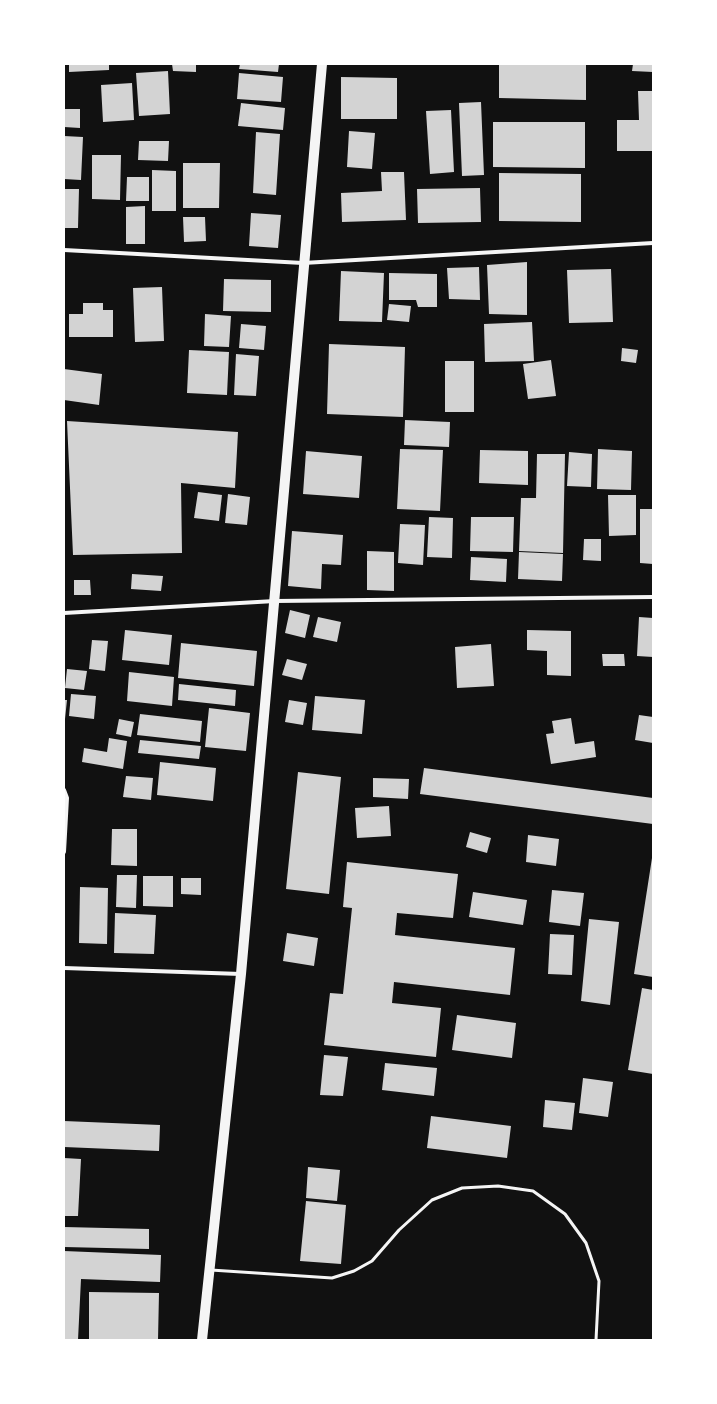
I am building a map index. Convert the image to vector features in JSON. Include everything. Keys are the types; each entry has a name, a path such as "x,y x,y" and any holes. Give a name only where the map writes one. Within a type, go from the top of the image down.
{"main road":[{"path":"202,1340 241,974 275,600 303,263 322,64"}],"street":[{"path":"64,250 303,263 653,243"},
{"path":"64,613 275,600 653,597"},
{"path":"64,852 67,798 65,791"},
{"path":"64,968 241,974"}],"lane":[{"path":"210,1269 332,1278 354,1271 372,1261 399,1230 432,1200 462,1188 498,1186 533,1191 565,1214 586,1243 599,1280 596,1340"}],"building":[{"path":"69,64 109,64 109,70 69,72"},
{"path":"172,64 196,64 196,72 173,71"},
{"path":"240,64 279,64 278,72 239,69"},
{"path":"499,64 586,64 586,100 499,98"},
{"path":"633,64 653,64 653,72 632,71"},
{"path":"168,71 170,114 139,116 136,73"},
{"path":"239,73 283,77 281,102 237,99"},
{"path":"341,77 397,78 397,119 341,119"},
{"path":"132,83 134,120 103,122 101,85"},
{"path":"638,91 653,91 653,151 617,151 617,120 639,120"},
{"path":"481,102 484,175 462,176 459,103"},
{"path":"241,103 285,108 283,130 238,126"},
{"path":"64,109 80,109 80,128 64,127"},
{"path":"451,110 454,172 430,174 426,111"},
{"path":"493,122 585,122 585,168 493,167"},
{"path":"349,131 375,133 372,169 347,167"},
{"path":"256,132 280,134 276,195 253,193"},
{"path":"64,136 83,137 81,180 64,179"},
{"path":"139,141 169,141 168,161 138,160"},
{"path":"92,155 121,155 120,200 92,199"},
{"path":"183,163 220,163 219,208 183,208"},
{"path":"152,170 176,171 176,211 152,211"},
{"path":"381,172 404,172 406,220 342,222 341,193 382,191"},
{"path":"499,173 581,174 581,222 499,221"},
{"path":"127,177 149,177 149,201 126,201"},
{"path":"480,188 481,222 418,223 417,189"},
{"path":"64,189 79,189 78,228 64,228"},
{"path":"145,206 145,244 126,244 126,207"},
{"path":"251,213 281,215 278,248 249,246"},
{"path":"183,217 205,217 206,241 184,242"},
{"path":"527,262 527,315 489,314 487,265"},
{"path":"479,267 480,300 449,299 447,268"},
{"path":"611,269 613,322 569,323 567,270"},
{"path":"341,271 384,273 382,322 339,321"},
{"path":"389,273 437,274 437,307 418,307 416,300 389,300"},
{"path":"224,279 271,280 271,312 223,311"},
{"path":"162,287 164,341 135,342 133,288"},
{"path":"83,303 103,303 103,310 113,310 113,337 69,337 69,314 83,314"},
{"path":"389,304 411,306 409,322 387,320"},
{"path":"205,314 231,316 229,347 204,346"},
{"path":"532,322 534,361 485,362 484,324"},
{"path":"241,324 266,326 264,350 239,348"},
{"path":"329,344 405,347 403,417 327,414"},
{"path":"622,348 638,350 636,363 621,361"},
{"path":"189,350 229,352 227,395 187,393"},
{"path":"236,354 259,356 256,396 234,395"},
{"path":"551,360 556,396 528,399 523,364"},
{"path":"445,361 474,361 474,412 445,412"},
{"path":"64,369 102,374 99,405 64,400"},
{"path":"405,420 450,422 449,447 404,445"},
{"path":"67,421 238,432 235,488 181,483 182,553 73,555"},
{"path":"400,449 443,450 440,511 397,509"},
{"path":"598,449 632,451 631,490 597,489"},
{"path":"480,450 528,451 528,485 479,483"},
{"path":"306,451 362,456 359,498 303,494"},
{"path":"569,452 592,454 591,487 567,486"},
{"path":"537,454 565,454 563,553 519,551 521,498 536,498"},
{"path":"198,492 222,495 219,521 194,518"},
{"path":"228,494 250,497 247,525 225,523"},
{"path":"608,495 636,495 636,535 609,536"},
{"path":"640,509 653,509 653,564 640,563"},
{"path":"429,517 453,518 452,558 427,557"},
{"path":"471,517 514,517 513,552 470,551"},
{"path":"400,524 425,525 423,565 398,563"},
{"path":"292,531 343,535 341,565 322,564 321,589 288,586"},
{"path":"584,539 601,539 601,561 583,560"},
{"path":"367,551 394,552 394,591 367,590"},
{"path":"519,552 563,554 562,581 518,579"},
{"path":"471,557 507,559 506,582 470,580"},
{"path":"132,574 163,576 161,591 131,589"},
{"path":"74,580 90,580 91,595 74,595"},
{"path":"290,610 310,615 305,638 285,633"},
{"path":"318,617 341,622 337,642 313,637"},
{"path":"639,617 653,618 653,657 637,656"},
{"path":"125,630 172,635 169,665 122,660"},
{"path":"527,630 571,631 571,676 547,675 547,651 527,650"},
{"path":"92,640 108,641 105,671 89,669"},
{"path":"181,643 257,651 254,686 178,678"},
{"path":"491,644 494,686 457,688 455,647"},
{"path":"602,654 624,654 625,666 603,666"},
{"path":"287,659 307,664 302,680 282,675"},
{"path":"67,669 87,671 84,690 65,688"},
{"path":"129,672 174,677 172,706 127,701"},
{"path":"179,684 236,690 235,706 178,700"},
{"path":"71,694 96,696 94,719 69,716"},
{"path":"315,696 365,700 362,734 312,730"},
{"path":"64,700 67,700 65,719 64,719"},
{"path":"289,700 307,703 303,725 285,722"},
{"path":"209,708 250,713 246,751 205,747"},
{"path":"140,714 202,721 200,742 137,735"},
{"path":"639,715 653,717 653,743 635,740"},
{"path":"571,718 575,744 594,741 596,757 551,764 546,734 554,733 552,721"},
{"path":"119,719 134,722 131,737 116,734"},
{"path":"109,738 127,741 123,769 82,762 84,748 107,752"},
{"path":"140,740 201,746 199,759 138,753"},
{"path":"160,762 216,768 213,801 157,795"},
{"path":"424,768 653,798 653,824 420,794"},
{"path":"298,772 341,777 329,894 286,889"},
{"path":"126,776 153,778 151,800 123,797"},
{"path":"373,778 409,779 408,799 373,797"},
{"path":"389,806 391,836 357,838 355,808"},
{"path":"112,829 137,829 137,866 111,865"},
{"path":"470,832 491,838 487,853 466,847"},
{"path":"528,835 559,839 556,866 526,862"},
{"path":"653,858 653,977 634,974"},
{"path":"347,862 458,874 453,918 397,913 395,935 515,948 510,995 394,982 392,1003 441,1008 436,1057 324,1045 330,993 343,994 352,908 343,907"},
{"path":"117,875 137,875 136,908 116,907"},
{"path":"143,876 173,876 173,907 143,906"},
{"path":"181,878 201,878 201,895 181,894"},
{"path":"80,887 108,888 107,944 79,943"},
{"path":"552,890 584,893 580,926 549,922"},
{"path":"473,892 527,900 523,925 469,917"},
{"path":"115,913 156,915 154,954 114,953"},
{"path":"589,919 619,922 610,1005 581,1001"},
{"path":"287,933 318,938 314,966 283,961"},
{"path":"550,934 574,935 572,975 548,974"},
{"path":"642,988 653,990 653,1074 628,1070"},
{"path":"457,1015 516,1023 512,1058 452,1050"},
{"path":"324,1055 348,1057 343,1096 320,1095"},
{"path":"385,1063 437,1068 434,1096 382,1090"},
{"path":"583,1078 613,1082 608,1117 579,1113"},
{"path":"545,1100 575,1103 572,1130 543,1127"},
{"path":"431,1116 511,1126 507,1158 427,1148"},
{"path":"64,1121 160,1125 159,1151 64,1147"},
{"path":"64,1158 81,1159 78,1216 64,1216"},
{"path":"308,1167 340,1170 337,1201 306,1198"},
{"path":"306,1201 346,1205 341,1264 300,1261"},
{"path":"64,1227 149,1229 149,1249 64,1247"},
{"path":"64,1251 161,1255 160,1282 81,1279 78,1340 64,1340"},
{"path":"89,1292 159,1293 158,1340 89,1340"}]}
